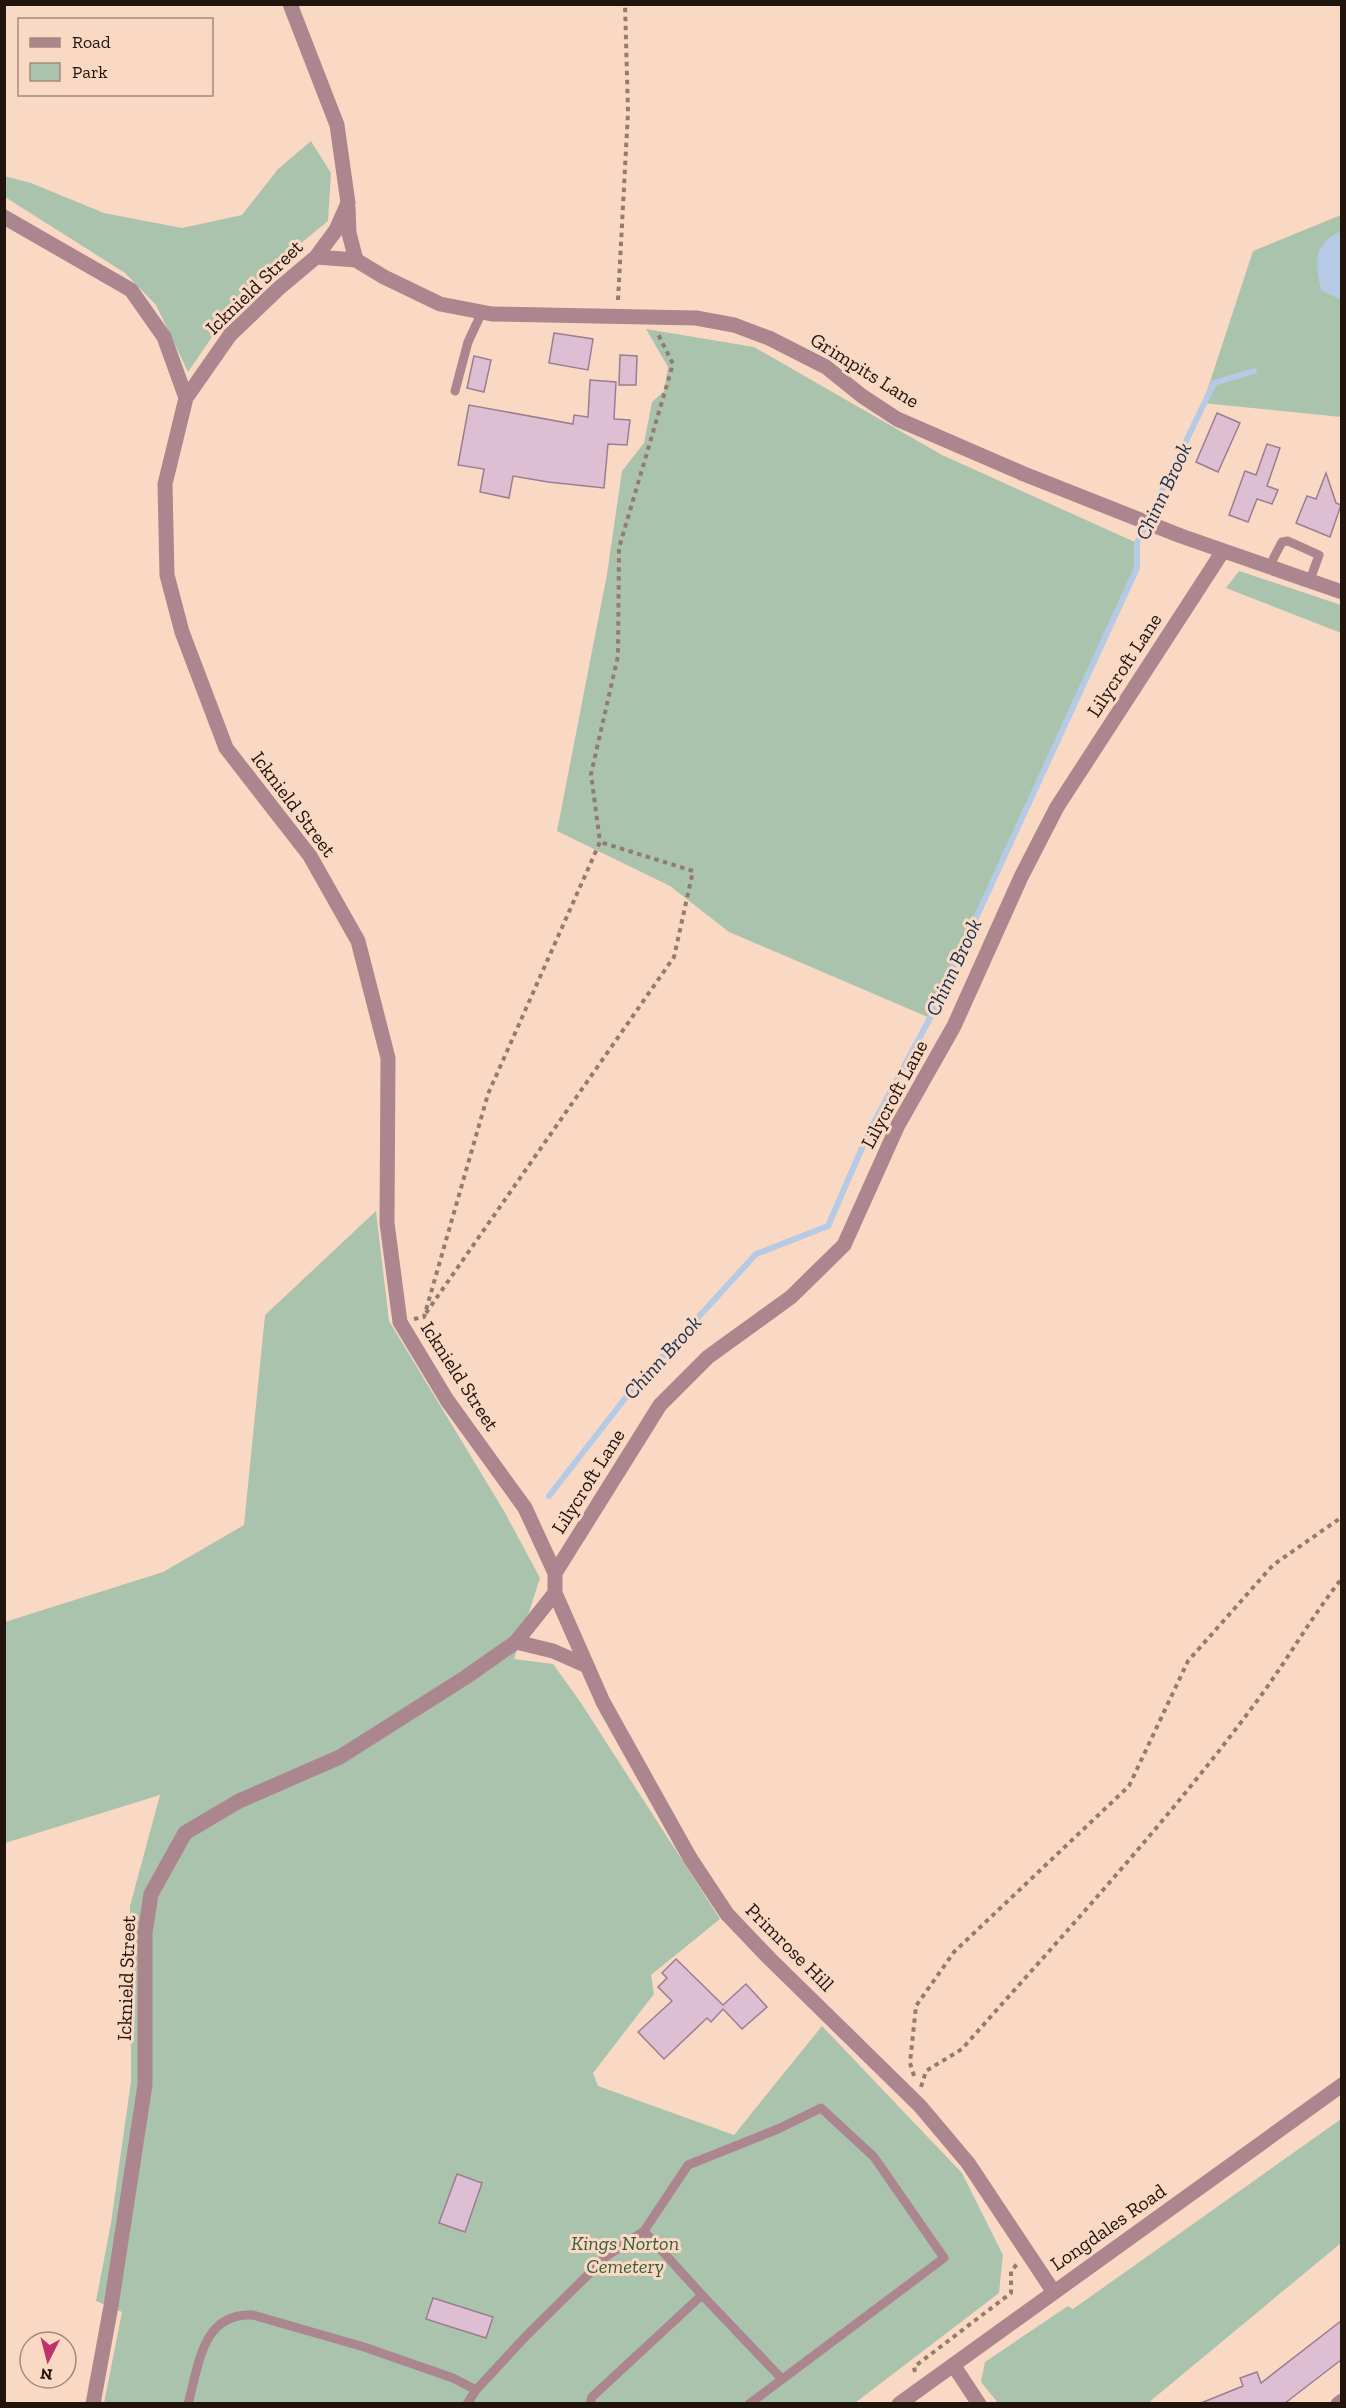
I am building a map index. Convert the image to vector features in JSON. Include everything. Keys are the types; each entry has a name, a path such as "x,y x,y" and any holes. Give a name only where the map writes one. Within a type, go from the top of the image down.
{"street":[{"path":"290,4 337,125 348,202 349,233 356,260"},
{"name":"Icknield Street","path":"93,2403 111,2306 145,2085 146,1933 151,1894 185,1833 239,1800 340,1757 466,1677 516,1642 555,1593 555,1573 525,1508 447,1400 400,1322 387,1223 388,1058 358,940 310,856 226,748 182,632 167,575 165,484 186,398 230,335 278,289 316,257 336,230 348,202"},
{"path":"4,217 131,290 164,336 186,398"},
{"name":"Grimpits Lane","path":"316,257 356,260 384,277 440,304 482,312 533,316 696,318 734,325 769,338 825,367 862,396 897,419 1024,474 1223,551 1270,565 1341,592"},
{"name":"Lilycroft Lane","path":"555,1573 660,1405 708,1357 791,1297 844,1245 898,1125 954,1026 1021,877 1057,807 1223,551"},
{"name":"Primrose Hill","path":"555,1593 603,1702 690,1858 727,1914 920,2106 968,2163 1053,2291"},
{"path":"516,1642 553,1651 587,1666"},
{"name":"Longdales Road","path":"899,2403 954,2366 1053,2291 1341,2085"},
{"path":"954,2366 979,2403"}],"lane":[{"path":"455,391 468,342 482,312"},
{"path":"1270,565 1282,542 1288,541 1319,555 1310,580"},
{"path":"467,2403 476,2390 607,2256 644,2231 688,2165 778,2129 820,2108 874,2157 944,2258 749,2403"},
{"path":"644,2231 782,2379"},
{"path":"590,2403 592,2397 702,2295"},
{"path":"188,2403 208,2336 218,2324 241,2314 265,2318 364,2347 453,2378 476,2390"}],"path":[{"path":"617,316 628,112 626,4"},
{"path":"424,1317 488,1094 600,842 591,774 618,656 619,548 673,364 651,318"},
{"path":"400,1322 424,1317 675,957 693,871 600,842"},
{"path":"911,2053 916,2006 954,1953 1129,1786 1188,1661 1273,1565 1341,1517"},
{"path":"935,2066 962,2049 1152,1833 1255,1704 1314,1613 1341,1578"},
{"path":"919,2389 914,2367 1011,2293 1011,2271 1027,2252"}],"green space":[{"path":"311,141 331,173 328,221 244,290 188,372 156,305 125,273 5,197 4,176 31,183 104,213 182,228 242,215 278,169"},
{"path":"1341,215 1341,417 1203,403 1253,251"},
{"path":"646,329 754,347 942,455 1137,543 1137,568 930,1018 729,932 670,886 557,831 607,574 622,471 644,443 652,402 664,391 668,367"},
{"path":"1239,571 1341,605 1341,633 1226,588"},
{"name":"Kings Norton Cemetery","path":"376,1211 389,1321 504,1511 540,1578 514,1659 553,1664 579,1700 720,1919 651,1975 654,1994 593,2073 598,2086 734,2135 822,2026 962,2173 1003,2255 999,2293 855,2403 104,2403 122,2312 96,2301 111,2223 131,2081 130,1906 160,1795 5,1843 5,1622 163,1572 244,1525 265,1315"},
{"path":"1341,2119 1341,2243 1148,2403 998,2403 981,2382 985,2362 1068,2306 1073,2309"}],"water":[{"path":"1341,231 1341,300 1321,290 1317,263 1320,248"}],"building":[{"path":"554,333 593,339 588,370 549,363"},
{"path":"620,355 637,356 636,385 619,385"},
{"path":"474,356 491,360 484,392 467,388"},
{"path":"590,380 616,382 614,419 630,420 627,445 608,444 604,488 513,476 509,498 480,492 484,469 458,465 469,405 573,424 574,415 588,417"},
{"path":"1217,413 1240,423 1218,472 1196,462"},
{"path":"1267,444 1280,448 1267,486 1278,490 1272,504 1257,499 1248,522 1229,515 1245,471 1256,475"},
{"path":"1326,473 1336,503 1341,505 1330,537 1296,523 1307,496 1316,499"},
{"path":"676,1959 723,2005 746,1984 767,2007 742,2029 723,2009 711,2022 707,2018 664,2059 638,2032 672,2001 658,1987 667,1978 662,1973"},
{"path":"457,2174 482,2183 465,2232 439,2223"},
{"path":"433,2298 493,2317 486,2338 426,2319"},
{"path":"1341,2321 1341,2360 1285,2403 1201,2403 1243,2386 1240,2378 1257,2372 1261,2383"}],"waterway":[{"name":"Chinn Brook","path":"549,1496 630,1392 756,1254 828,1226 869,1132 930,1018 1137,568 1137,543 1214,383 1254,371"}]}
